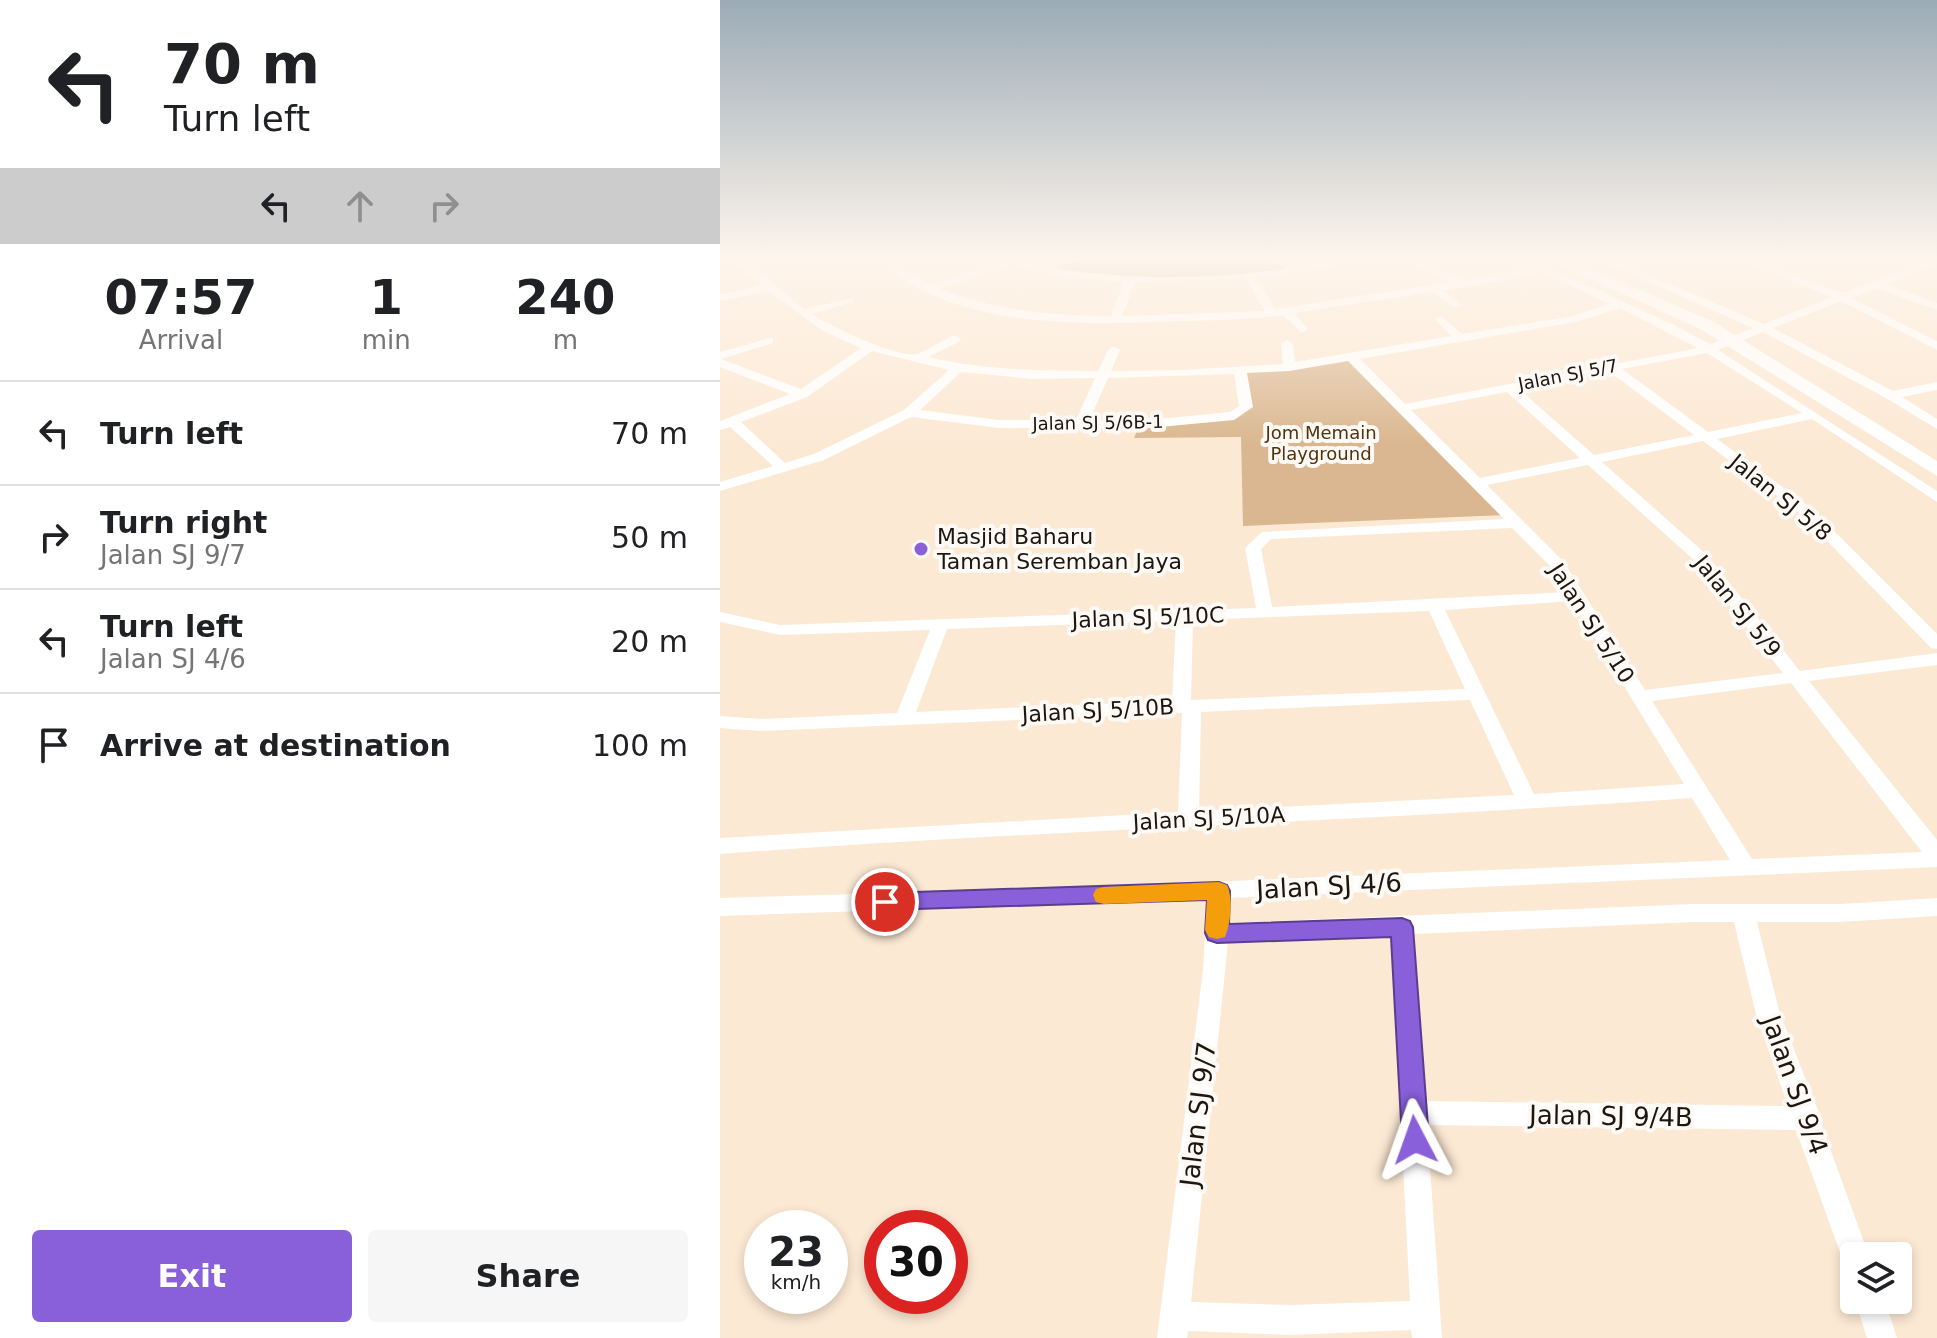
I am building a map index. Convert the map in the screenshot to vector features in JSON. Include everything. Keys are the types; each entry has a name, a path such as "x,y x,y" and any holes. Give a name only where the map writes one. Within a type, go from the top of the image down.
{"street":[{"path":"812,319 870,347 958,368 1032,375 1289,367 1572,319"},
{"path":"1065,319 1121,323 1175,319"},
{"path":"1294,319 1302,329"},
{"path":"1441,319 1460,339"},
{"path":"1651,319 1709,349 1937,498"},
{"path":"1691,319 1739,338 1937,453"},
{"path":"1715,319 1937,470"},
{"path":"1744,319 1891,395 1937,425"},
{"name":"Jalan SJ 5/7","path":"1402,408 1709,349 1781,319"},
{"path":"1885,319 1937,346"},
{"path":"917,358 955,339"},
{"path":"722,364 769,340"},
{"path":"1287,344 1289,367"},
{"path":"726,424 802,394 870,347"},
{"path":"1081,424 1114,350"},
{"name":"Jalan SJ 5/10","path":"1351,357 1557,564 1746,867"},
{"path":"722,364 802,394"},
{"name":"Jalan SJ 5/8","path":"1611,367 1806,511 1937,644"},
{"path":"720,487 819,457 909,413 958,368"},
{"name":"Jalan SJ 5/6B-1","path":"909,413 999,424 1138,425 1234,416 1246,407 1240,370"},
{"name":"Jalan SJ 5/9","path":"1508,386 1700,557 1937,857"},
{"path":"1891,395 1937,386"},
{"path":"1476,483 1593,462 1814,415"},
{"path":"726,424 783,468"},
{"path":"1265,612 1253,548 1267,535 1516,523"},
{"name":"Jalan SJ 5/10C","path":"723,621 780,630 1435,606 1577,596"},
{"path":"1435,606 1528,803"},
{"path":"1185,615 1188,819"},
{"path":"904,719 940,625"},
{"path":"1640,697 1937,659"},
{"name":"Jalan SJ 5/10B","path":"720,722 761,725 1476,694"},
{"name":"Jalan SJ 5/10A","path":"720,846 884,833 1528,803 1698,790"},
{"name":"Jalan SJ 4/6","path":"720,907 1219,891 1937,857"},
{"name":"Jalan SJ 9/7","path":"1174,1327 1219,891"},
{"path":"1217,933 1743,912 1840,913 1937,907"},
{"name":"Jalan SJ 9/4","path":"1743,912 1768,1014 1850,1242"},
{"path":"1174,1327 1290,1320 1426,1327 1402,927"},
{"name":"Jalan SJ 9/4B","path":"1413,1113 1808,1118"},
{"path":"1874,1314 1882,1338"}],"green space":[{"name":"Jom Memain Playground","path":"1350,358 1505,515 1243,526 1241,437 1134,438 1139,426 1235,418 1248,407 1242,371"}],"slow traffic":[{"path":"1104,895 1219,891 1217,930"}],"place":[{"name":"Masjid Baharu Taman Seremban Jaya","path":"921,549"}],"route":[{"path":"885,902 1219,891 1217,933 1402,927 1415,1140"}]}
